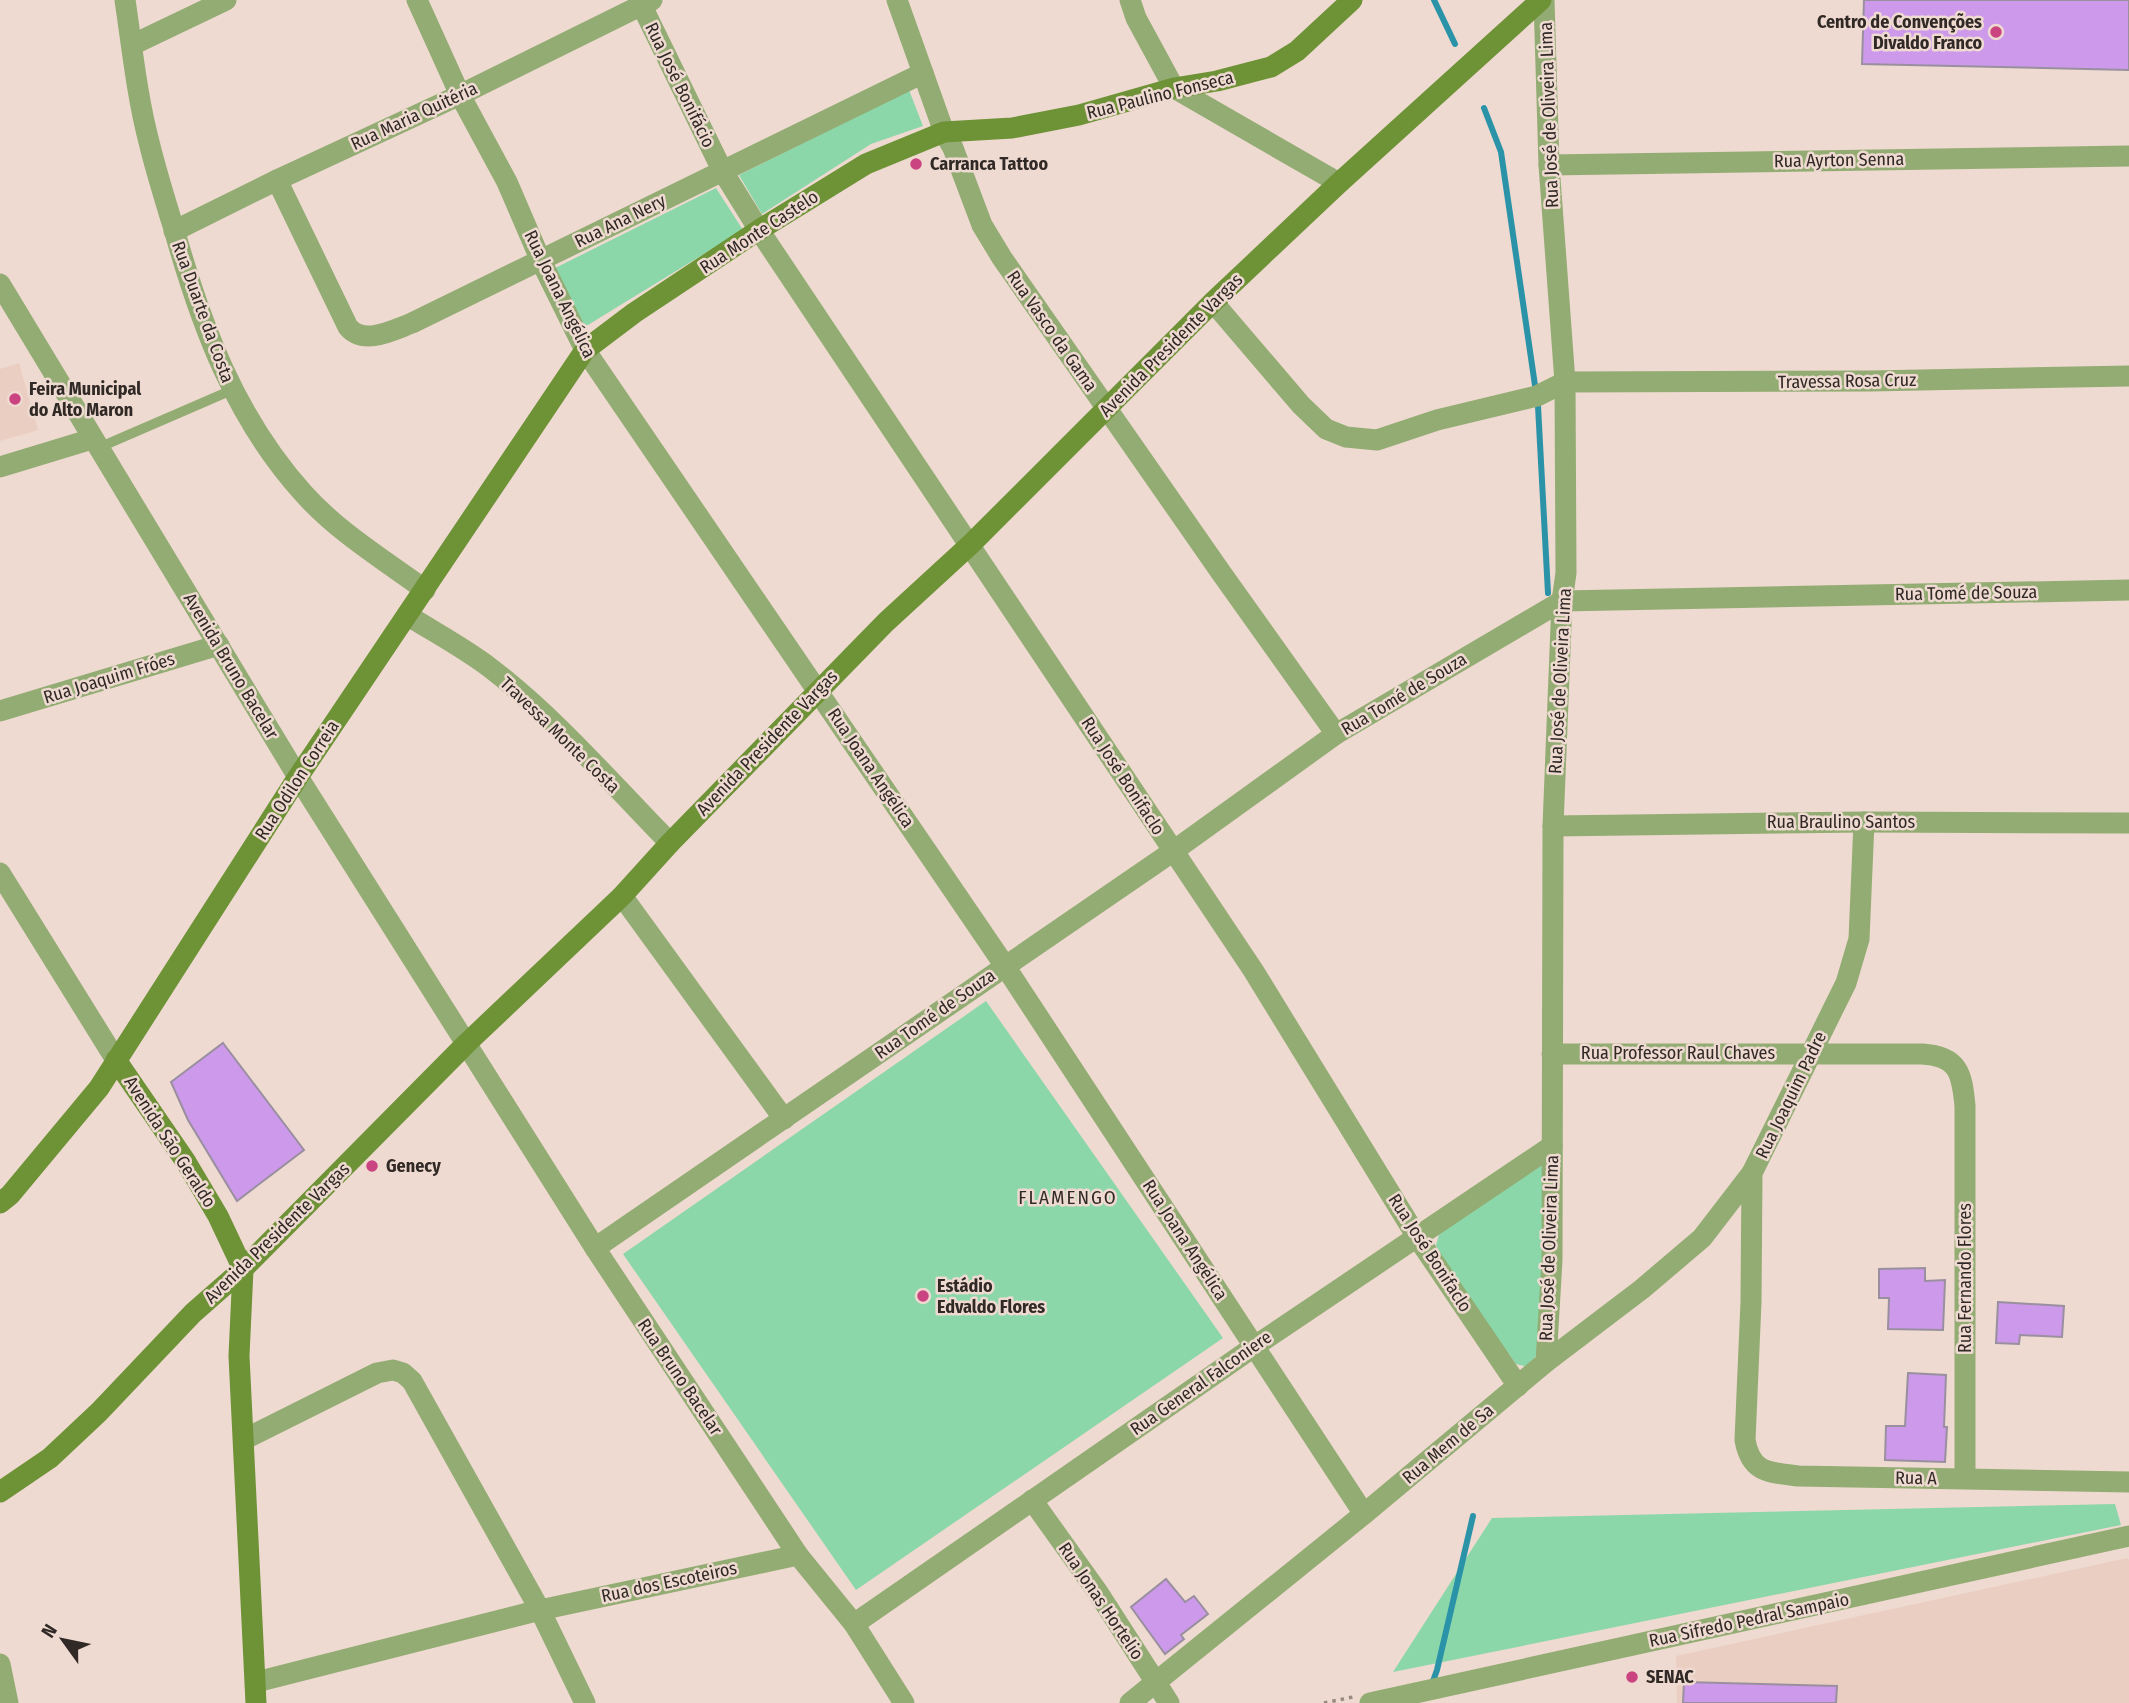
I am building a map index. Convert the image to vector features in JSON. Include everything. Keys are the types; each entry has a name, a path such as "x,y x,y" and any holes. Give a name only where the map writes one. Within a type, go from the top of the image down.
{"main road":[{"name":"Rua Paulino Fonseca","path":"944,132 1012,128 1079,115 1174,88 1217,81 1271,67 1297,51 1352,0"},
{"name":"Avenida Presidente Vargas","path":"0,1492 50,1458 99,1412 193,1313 243,1269 466,1044 622,896 670,843 886,622 971,544 1213,302 1339,183 1542,0"},
{"name":"Rua Monte Castelo","path":"585,350 634,313 759,230 866,164 944,132"},
{"name":"Rua Odilon Correia","path":"0,1202 10,1195 99,1088 298,777 585,350"},
{"name":"Avenida São Geraldo","path":"116,1060 186,1162 218,1216 243,1269 239,1356 256,1692"}],"street":[{"name":"Rua Duarte da Costa","path":"125,0 148,141 185,272 225,377 276,459 305,495 337,524 425,590"},
{"path":"132,46 226,0"},
{"name":"Rua Joana Angélica","path":"417,0 460,95 507,182 541,261 585,350 1005,965 1364,1514"},
{"name":"Rua Vasco da Gama","path":"897,0 944,132 953,148 982,225 1002,258 1222,575 1336,734"},
{"path":"1130,0 1136,18 1174,88 1339,183"},
{"name":"Rua José de Oliveira Lima","path":"1542,0 1549,164 1564,382 1566,573 1562,601 1553,826 1552,1260 1546,1362"},
{"name":"Rua Maria Quitéria","path":"174,231 460,95 644,2"},
{"name":"Rua José Bonifácio","path":"644,2 722,170"},
{"name":"Rua Ana Nery","path":"277,180 348,327 357,335 367,337 412,323 923,73"},
{"name":"Rua Ayrton Senna","path":"1549,164 2129,156"},
{"name":"Rua José Bonifaclo","path":"722,170 759,230 971,544 1172,852 1260,981 1417,1237 1518,1386"},
{"name":"Avenida Bruno Bacelar","path":"0,285 298,777 466,1044"},
{"path":"1213,302 1301,405 1326,429 1346,437 1377,440 1437,420 1527,397 1564,382"},
{"name":"Travessa Rosa Cruz","path":"1564,382 1856,381 2129,376"},
{"path":"0,467 95,443"},
{"name":"Rua Tomé de Souza","path":"595,1248 1172,852 1336,734 1562,601 2129,590"},
{"name":"Travessa Monte Costa","path":"407,615 488,666 532,703 582,750 670,843"},
{"name":"Rua Joaquim Fróes","path":"0,711 219,645"},
{"name":"Rua Joaquim Padre","path":"1748,1417 1752,1173 1846,983 1855,958 1859,939 1864,822"},
{"name":"Rua Braulino Santos","path":"1553,826 2129,822"},
{"name":"Avenida São Geraldo","path":"0,873 116,1060"},
{"path":"622,896 784,1119"},
{"name":"Rua Bruno Bacelar","path":"466,1044 595,1248 798,1555 854,1624 904,1703"},
{"name":"Rua Professor Raul Chaves","path":"1552,1054 1932,1054 1949,1060 1962,1078"},
{"name":"Rua Fernando Flores","path":"1962,1078 1965,1106 1965,1478"},
{"name":"Rua General Falconiere","path":"854,1624 1255,1346 1552,1146"},
{"name":"Rua Mem de Sa","path":"1130,1703 1364,1514 1546,1362 1642,1289 1702,1237 1752,1173"},
{"path":"245,1439 377,1373 393,1370 403,1373 412,1381 430,1410 484,1513 540,1610 585,1703"},
{"name":"Rua A","path":"1748,1417 1745,1440 1747,1454 1758,1468 1770,1472 1798,1476 2129,1482"},
{"name":"Rua Jonas Hortelio","path":"1032,1500 1097,1591 1168,1703"},
{"name":"Rua Sifredo Pedral Sampaio","path":"1370,1703 2129,1536"},
{"name":"Rua dos Escoteiros","path":"256,1692 540,1610 798,1555"},
{"path":"0,1664 8,1703"}],"lane":[{"path":"95,443 232,390"}],"shaded area":[{"name":"Feira Municipal do Alto Maron","path":"19,363 38,430 0,441 0,369"},
{"path":"2127,1558 2129,1703 1677,1703 1676,1656"}],"green space":[{"path":"909,90 923,126 871,144 762,214 739,175"},
{"path":"716,188 743,230 583,328 553,269"},
{"name":"Estádio Edvaldo Flores","path":"986,1001 1223,1338 856,1590 623,1254"},
{"path":"1542,1165 1544,1188 1540,1350 1528,1367 1516,1364 1445,1265 1436,1245 1440,1231"},
{"path":"2115,1504 2121,1525 1393,1672 1492,1518"}],"building":[{"name":"Centro de Convenções Divaldo Franco","path":"1864,0 2129,0 2129,70 1862,64"},
{"path":"223,1043 304,1150 237,1201 188,1120 171,1082"},
{"path":"1925,1268 1925,1281 1945,1280 1943,1330 1888,1329 1889,1298 1879,1298 1879,1269"},
{"path":"1998,1302 2064,1306 2062,1337 2020,1335 2019,1344 1996,1343"},
{"path":"1908,1373 1946,1375 1945,1462 1885,1460 1886,1426 1905,1426"},
{"path":"1166,1579 1185,1602 1194,1596 1208,1614 1181,1635 1184,1639 1165,1654 1131,1607"},
{"path":"1684,1682 1837,1686 1836,1703 1683,1703"}],"waterway":[{"path":"1434,0 1455,44"},
{"path":"1484,108 1501,152 1538,406 1548,593"},
{"path":"1432,1684 1473,1516"}],"place":[{"name":"Centro de Convenções Divaldo Franco","path":"1996,32"},
{"name":"Carranca Tattoo","path":"916,164"},
{"name":"Feira Municipal do Alto Maron","path":"15,399"},
{"name":"Genecy","path":"372,1166"},
{"name":"Estádio Edvaldo Flores","path":"923,1296"},
{"name":"SENAC","path":"1632,1677"}],"district":[{"name":"FLAMENGO","path":"1068,1197"}]}
